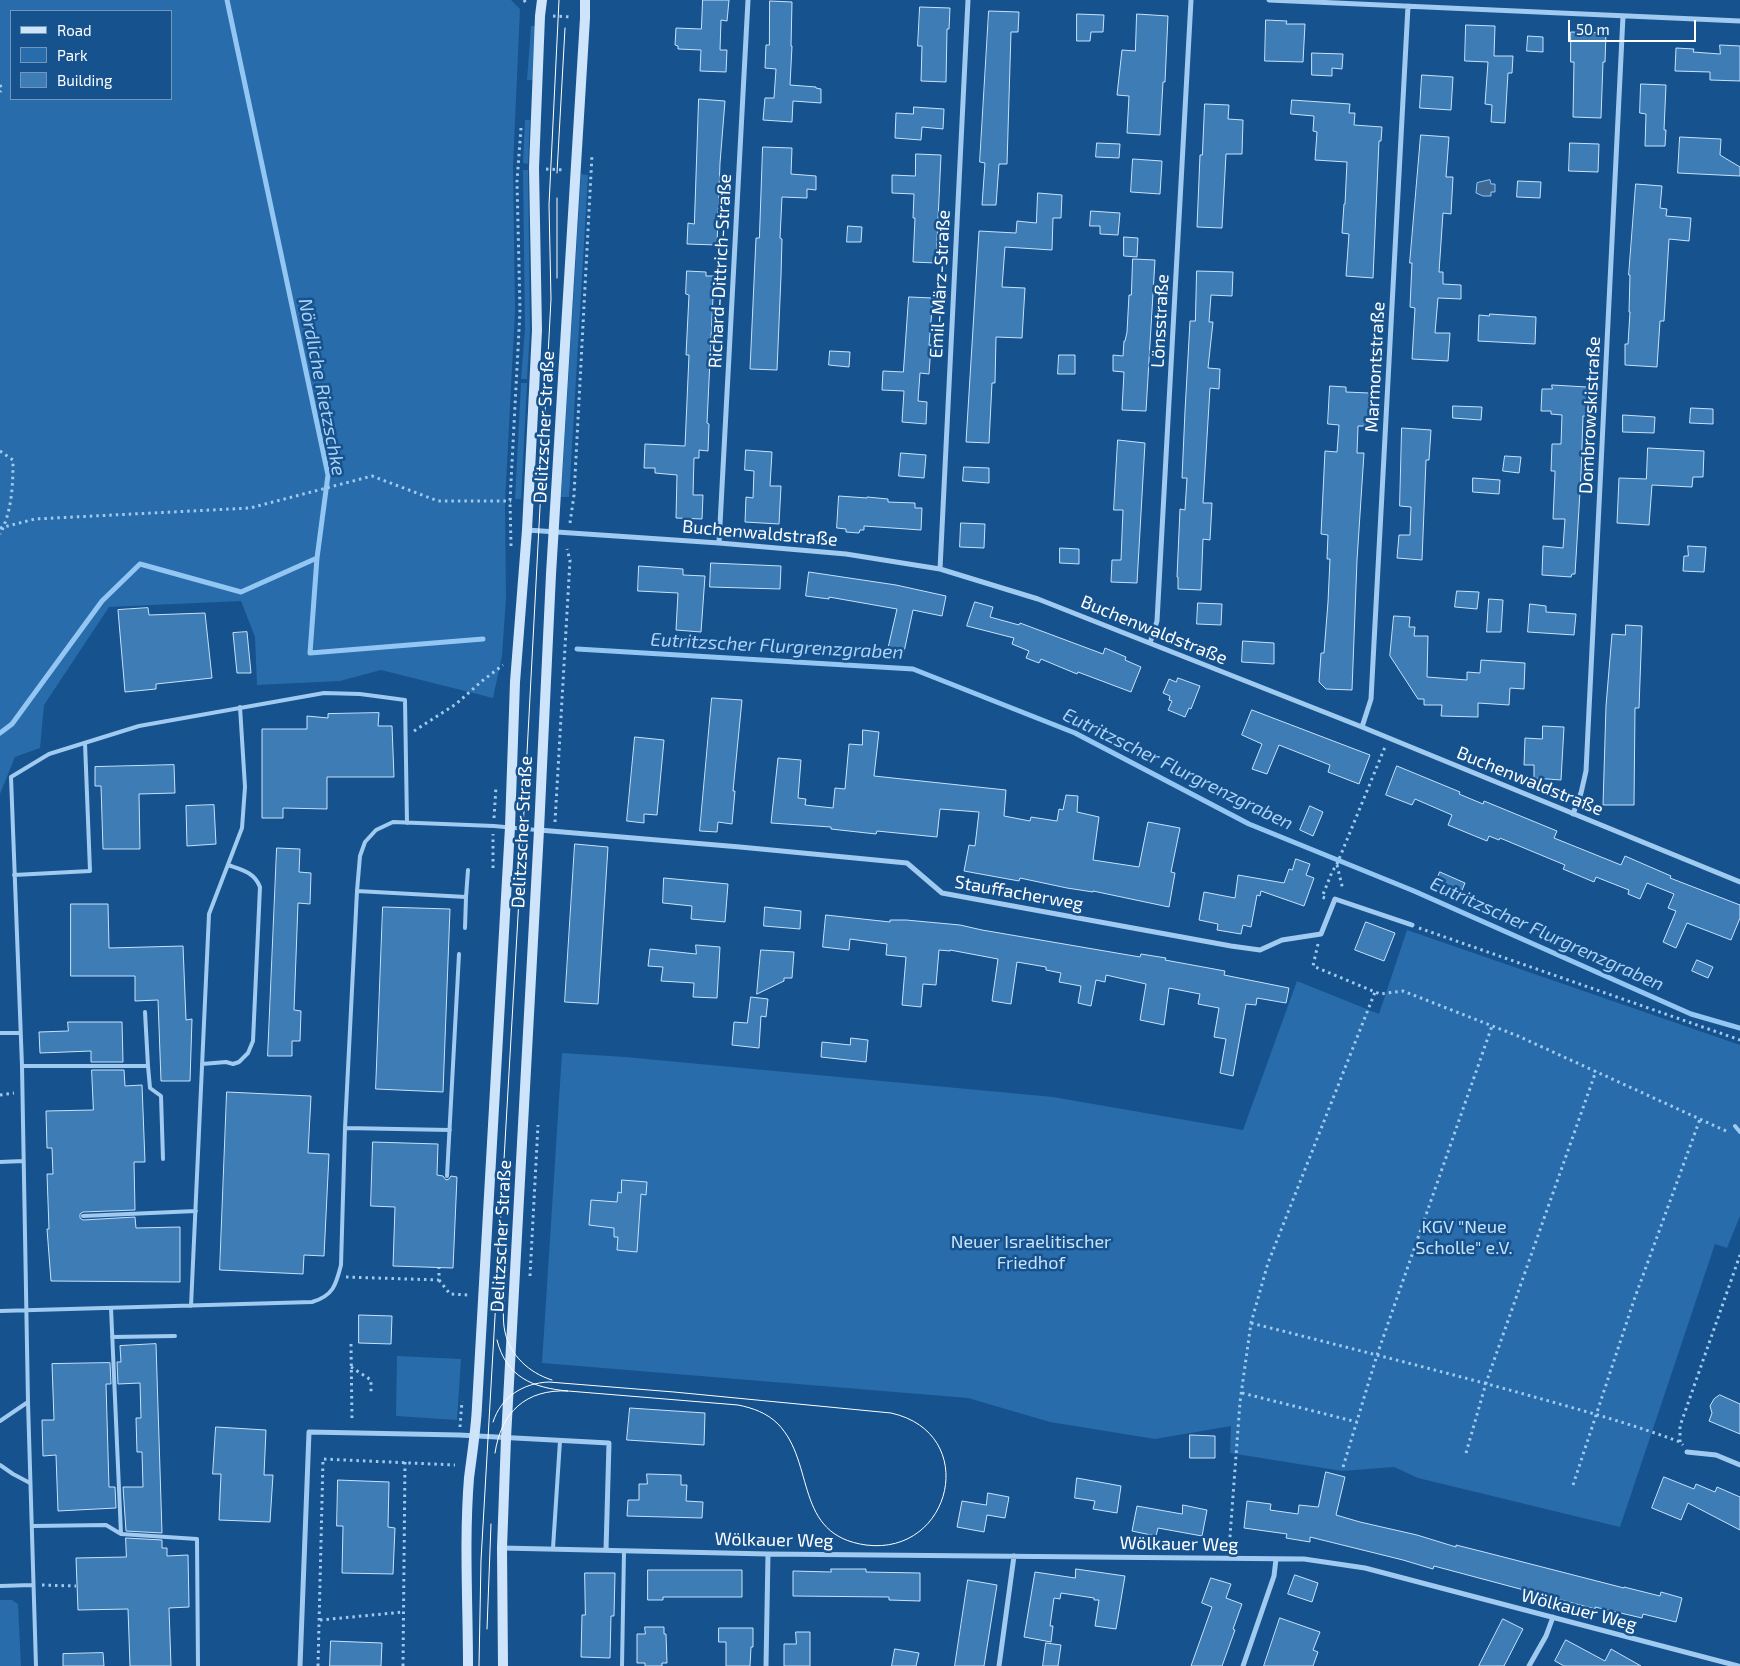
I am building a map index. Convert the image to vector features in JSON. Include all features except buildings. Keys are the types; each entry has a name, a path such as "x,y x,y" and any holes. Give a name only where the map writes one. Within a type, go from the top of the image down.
{"main road":[{"name":"Delitzscher Straße","path":"468,1666 467,1536 469,1477 475,1436 510,827 515,682 527,530 537,330 534,168 542,0"},
{"name":"Delitzscher Straße","path":"503,1666 502,1548 506,1438 554,532 585,0"}],"street":[{"name":"Richard-Dittrich-Straße","path":"719,542 748,0"},
{"name":"Emil-März-Straße","path":"940,569 968,0"},
{"name":"Lönsstraße","path":"1150,642 1157,621 1191,0"},
{"path":"1269,0 1740,21"},
{"name":"Marmontstraße","path":"1362,727 1371,699 1408,6"},
{"name":"Dombrowskistraße","path":"1573,814 1581,793 1586,771 1623,16"},
{"name":"Buchenwaldstraße","path":"527,530 719,542 846,554 940,569 1038,599 1150,642 1740,882"},
{"name":"Stauffacherweg","path":"539,830 907,863 942,893 1251,949 1260,950 1282,940 1321,934"},
{"path":"1321,934 1333,901 1337,899 1412,926"},
{"path":"300,1666 309,1432 459,1435 609,1443 606,1550"},
{"path":"1687,1452 1716,1455 1740,1465"},
{"name":"Wölkauer Weg","path":"502,1548 768,1554 1304,1559 1365,1568 1738,1666"},
{"path":"766,1666 768,1554"},
{"path":"999,1666 1014,1556"},
{"path":"1243,1666 1274,1576 1276,1559"},
{"path":"1529,1666 1546,1636 1553,1617"}],"lane":[{"path":"36,1666 32,1585 22,1066 10,777 49,754 139,726 324,693 360,694 405,700 407,823"},
{"path":"191,1306 209,914 242,828 245,786 240,707"},
{"path":"14,876 90,871 85,743"},
{"path":"0,1311 312,1302 323,1299 331,1292 341,1266 345,1128 360,856 366,842 376,830 393,822 494,826 539,830"},
{"path":"202,1064 226,1062 233,1064 239,1062 248,1053 253,1041 260,887 256,878 245,871 228,865"},
{"path":"464,928 468,870"},
{"path":"358,891 466,897"},
{"path":"447,1176 460,954"},
{"path":"145,1012 150,1088 161,1096 163,1159"},
{"path":"0,1033 20,1033"},
{"path":"22,1066 148,1066"},
{"path":"1735,1126 1740,1132"},
{"path":"345,1128 450,1130"},
{"path":"0,1162 23,1161"},
{"path":"83,1216 196,1211"},
{"path":"111,1308 121,1534"},
{"path":"112,1337 175,1336"},
{"path":"0,1421 28,1402"},
{"path":"553,1548 560,1441"},
{"path":"0,1465 30,1484"},
{"path":"32,1526 106,1525 121,1534 197,1539 198,1666"},
{"path":"622,1666 624,1551"},
{"path":"0,1586 32,1585"}],"path":[{"path":"526,1 528,15 585,18"},
{"path":"0,85 2,90 0,92"},
{"path":"511,553 510,501 520,311 517,209 521,124"},
{"path":"518,167 591,172"},
{"path":"0,450 13,460 12,494 0,534"},
{"path":"2,528 34,519 250,508 372,476 438,501 510,501"},
{"path":"405,737 456,704 508,661 507,670"},
{"path":"1322,897 1389,738"},
{"path":"493,874 497,778"},
{"path":"1337,864 1345,902"},
{"path":"1412,926 1740,1040"},
{"path":"1321,934 1313,966 1380,994 1403,992 1518,1036 1732,1134"},
{"path":"1228,1558 1242,1394 1251,1322 1268,1263 1375,992"},
{"path":"1343,1467 1377,1355 1492,1026"},
{"path":"1466,1453 1486,1383 1596,1071"},
{"path":"1573,1485 1634,1300 1700,1119"},
{"path":"1680,1442 1680,1426 1740,1255"},
{"path":"440,1268 439,1280 450,1294 469,1295"},
{"path":"338,1277 439,1280"},
{"path":"469,1302 470,1287"},
{"path":"1251,1322 1486,1383 1596,1414 1680,1442 1687,1452"},
{"path":"350,1344 352,1433"},
{"path":"351,1367 371,1380 371,1393"},
{"path":"459,1435 463,1394"},
{"path":"1242,1394 1357,1422"},
{"path":"318,1666 323,1459 455,1465 457,1460"},
{"path":"403,1666 405,1462"},
{"path":"32,1585 76,1586"},
{"path":"320,1620 404,1612"}],"green space":[{"path":"0,0 511,0 520,9 513,166 515,312 505,501 506,598 502,656 493,698 381,670 340,681 257,685 255,637 241,601 109,607 44,705 40,748 15,757 0,794"},
{"path":"531,26 536,26 533,80 527,80"},
{"path":"525,120 530,120 528,164 523,163"},
{"path":"523,170 528,170 530,329 527,379 521,379 525,329"},
{"path":"581,174 588,175 569,497 561,497"},
{"path":"521,383 527,383 521,499 515,499"},
{"path":"1407,930 1740,1045 1740,1216 1727,1248 1715,1244 1620,1527 1418,1478 1394,1467 1342,1471 1230,1453 1231,1426 1155,1439 1050,1422 968,1398 542,1363 562,1053 625,1057 1053,1097 1243,1130 1297,981 1379,1014"},
{"path":"397,1356 461,1359 457,1420 396,1416"},
{"path":"0,1600 12,1600 18,1604 21,1666 0,1666"}],"shaded area":[{"path":"1490,180 1491,184 1495,184 1495,192 1491,192 1491,196 1483,196 1476,193 1477,183"}],"waterway":[{"name":"Nördliche Rietzschke","path":"227,0 328,475 317,558 310,653 483,639"},
{"name":"Nördliche Rietzschke","path":"0,733 12,724 102,601 140,564 241,592 317,558"},
{"name":"Eutritzscher Flurgrenzgraben","path":"577,649 913,669 1075,733 1249,824 1414,891 1691,1014 1740,1028"}],"tram line":[{"path":"479,1666 481,1560 551,299 549,205 559,0"},
{"path":"557,173 565,28"},
{"path":"557,198 557,278"},
{"path":"504,1292 504,1327 511,1348 528,1368 552,1380"},
{"path":"495,1453 503,1426 518,1406 540,1394 553,1391 568,1391 543,1387 514,1372 501,1353 497,1340"},
{"path":"493,1422 501,1405 514,1393 530,1385 549,1382 891,1413 919,1425 937,1444 945,1466 944,1491 935,1513 919,1532 895,1543 866,1545 843,1539 827,1527 816,1513 790,1440 778,1424 764,1414 738,1405 568,1391"},
{"path":"487,1629 491,1524"}],"park label":[{"name":"KGV \"Neue Scholle\" e.V.","path":"1464,1237"},
{"name":"Neuer Israelitischer Friedhof","path":"1031,1252"}]}
